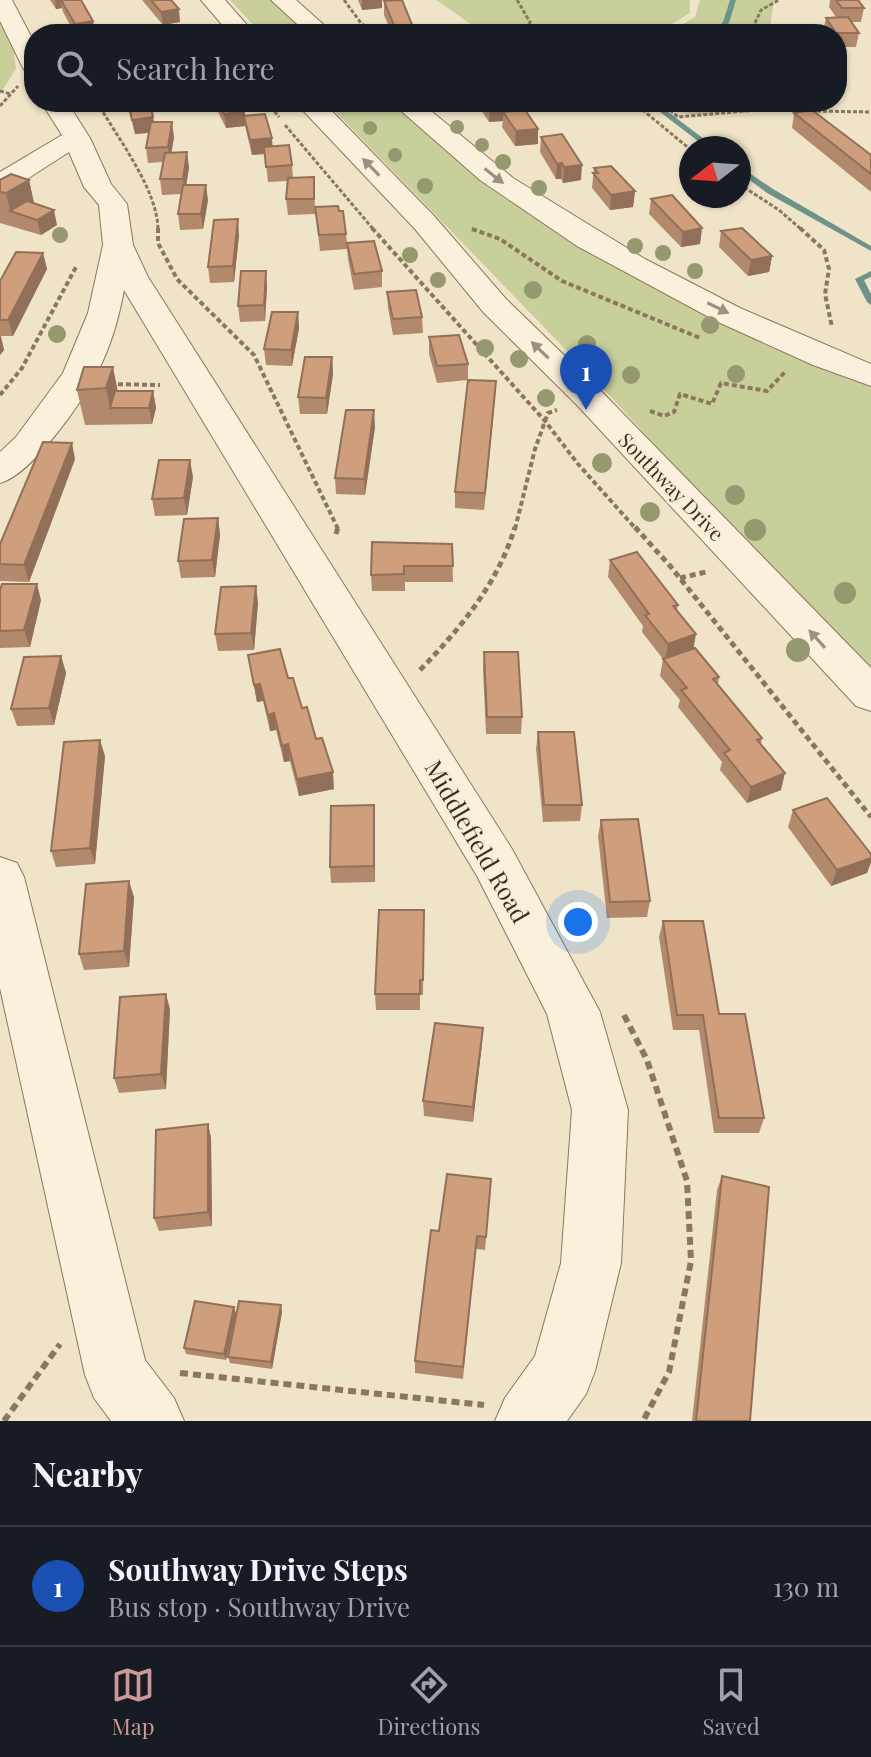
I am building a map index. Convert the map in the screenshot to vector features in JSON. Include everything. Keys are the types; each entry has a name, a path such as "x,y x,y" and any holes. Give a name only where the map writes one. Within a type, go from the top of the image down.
{"street":[{"path":"1,0 24,46"},
{"path":"212,0 234,24"},
{"path":"282,0 310,24"},
{"path":"0,472 29,445 73,384 104,313 118,245 113,204 98,187 77,138 60,112"},
{"name":"Southway Drive","path":"318,112 425,223 495,306 588,397 871,695"},
{"path":"416,112 501,182 575,231 658,278 860,372"},
{"path":"0,184 77,138"},
{"name":"Middlefield Road","path":"118,245 132,277 390,699 495,863 573,1012 600,1110 591,1263 563,1371 532,1416"},
{"path":"104,313 153,310"},
{"path":"4,906 117,1375 151,1421"}],"path":[{"path":"344,0 362,24"},
{"path":"517,0 530,24"},
{"path":"755,24 761,10 779,0"},
{"path":"0,91 11,94"},
{"path":"103,112 148,191 158,218 158,243 177,279 254,355 338,527 323,586"},
{"path":"275,112 412,276 545,421 578,464 671,567 871,817"},
{"path":"645,112 679,140"},
{"path":"672,112 678,117 734,112"},
{"path":"847,112 871,112"},
{"path":"751,192 779,210 824,250 829,269 825,294 836,343 860,372"},
{"path":"0,395 22,368 99,222 113,204"},
{"path":"425,223 458,224 500,239 562,281 710,342"},
{"path":"588,397 613,398 664,416 674,412 680,394 712,404 721,383 767,391 790,366"},
{"path":"73,384 200,385"},
{"path":"390,699 457,634 505,556 548,413"},
{"path":"4,1421 99,1297"},
{"path":"115,1366 532,1416"}],"green space":[{"path":"230,0 280,0 308,24 253,24"},
{"path":"436,0 690,0 690,13 672,24 471,24"},
{"path":"700,0 774,0 770,24 683,24 695,17"},
{"path":"0,17 12,38 16,69 0,94"},
{"path":"336,112 413,112 496,184 871,383 871,668 717,513 601,386"},
{"path":"684,112 726,112 720,113"}],"building":[{"path":"61,0 81,0 93,21 75,24"},
{"path":"151,0 171,0 179,9 161,12"},
{"path":"402,0 412,24 393,24 384,1"},
{"path":"836,0 858,0 864,8 842,8"},
{"path":"848,17 859,33 847,33 847,24 830,24 826,18"},
{"path":"130,112 152,112 153,117 132,120"},
{"path":"503,112 526,112 538,129 516,131"},
{"path":"815,112 871,155 871,174 794,113"},
{"path":"265,114 272,138 250,140 244,116"},
{"path":"151,122 172,122 168,147 146,148"},
{"path":"562,134 582,165 564,167 562,163 557,164 541,137"},
{"path":"289,145 292,165 266,167 264,147"},
{"path":"187,152 183,179 160,179 165,153"},
{"path":"611,166 635,191 611,195 593,173 598,173 594,168"},
{"path":"11,174 29,180 6,193 0,192 0,180"},
{"path":"314,177 314,199 286,199 288,178"},
{"path":"183,185 206,185 201,214 178,214"},
{"path":"672,195 679,203 679,208 684,208 702,228 683,232 651,199"},
{"path":"27,201 54,210 37,220 10,211"},
{"path":"338,206 339,211 343,211 346,234 319,235 315,207"},
{"path":"238,219 233,266 208,267 214,220"},
{"path":"742,228 772,256 751,260 721,231"},
{"path":"374,241 382,271 354,274 347,243"},
{"path":"16,252 43,253 8,320 0,320 0,281"},
{"path":"241,271 266,271 264,305 238,306"},
{"path":"416,290 422,317 393,319 387,292"},
{"path":"272,312 298,312 291,350 264,349"},
{"path":"459,335 468,364 437,366 429,337"},
{"path":"305,357 332,357 326,398 298,397"},
{"path":"84,367 113,367 106,388 77,390"},
{"path":"468,380 496,381 485,493 455,492"},
{"path":"115,391 153,391 149,408 110,408"},
{"path":"346,410 374,410 364,479 335,478"},
{"path":"43,442 72,443 24,565 0,564 0,544"},
{"path":"159,460 190,460 184,498 152,499"},
{"path":"218,518 212,560 178,561 184,519"},
{"path":"372,542 452,544 453,566 404,566 404,574 371,575"},
{"path":"637,552 696,634 668,644 645,615 649,614 610,560"},
{"path":"2,584 37,584 24,630 0,631"},
{"path":"256,586 251,633 215,634 221,587"},
{"path":"695,648 719,677 713,679 762,738 757,740 785,773 751,787 724,753 730,750 681,690 687,688 663,659"},
{"path":"280,649 288,678 293,678 302,708 307,707 316,739 322,738 333,772 297,779 288,744 282,746 274,713 268,715 260,684 254,685 248,655"},
{"path":"484,652 518,652 522,717 487,717"},
{"path":"61,656 49,708 11,709 24,657"},
{"path":"538,732 574,732 582,805 544,805"},
{"path":"100,740 90,848 51,851 64,742"},
{"path":"827,798 871,858 837,870 793,810"},
{"path":"374,805 374,866 330,867 331,806"},
{"path":"638,819 650,901 610,902 601,820"},
{"path":"129,881 124,951 79,954 86,884"},
{"path":"379,910 424,910 420,994 375,994"},
{"path":"663,921 703,921 719,1014 745,1014 764,1118 719,1118 703,1015 677,1015"},
{"path":"166,994 161,1074 114,1078 120,997"},
{"path":"435,1023 483,1028 473,1107 423,1101"},
{"path":"208,1124 208,1212 154,1218 156,1130"},
{"path":"447,1174 491,1179 486,1237 477,1236 463,1367 415,1361 431,1230 439,1231"},
{"path":"722,1176 769,1187 750,1421 696,1421"},
{"path":"195,1301 234,1307 224,1354 184,1348"},
{"path":"239,1301 281,1305 271,1362 228,1357"}],"waterway":[{"path":"725,24 733,0"},
{"path":"664,112 696,136"},
{"path":"751,177 871,249"},
{"path":"871,274 859,279 871,302"}],"place":[{"name":"Southway Drive Steps","path":"586,410"}]}
